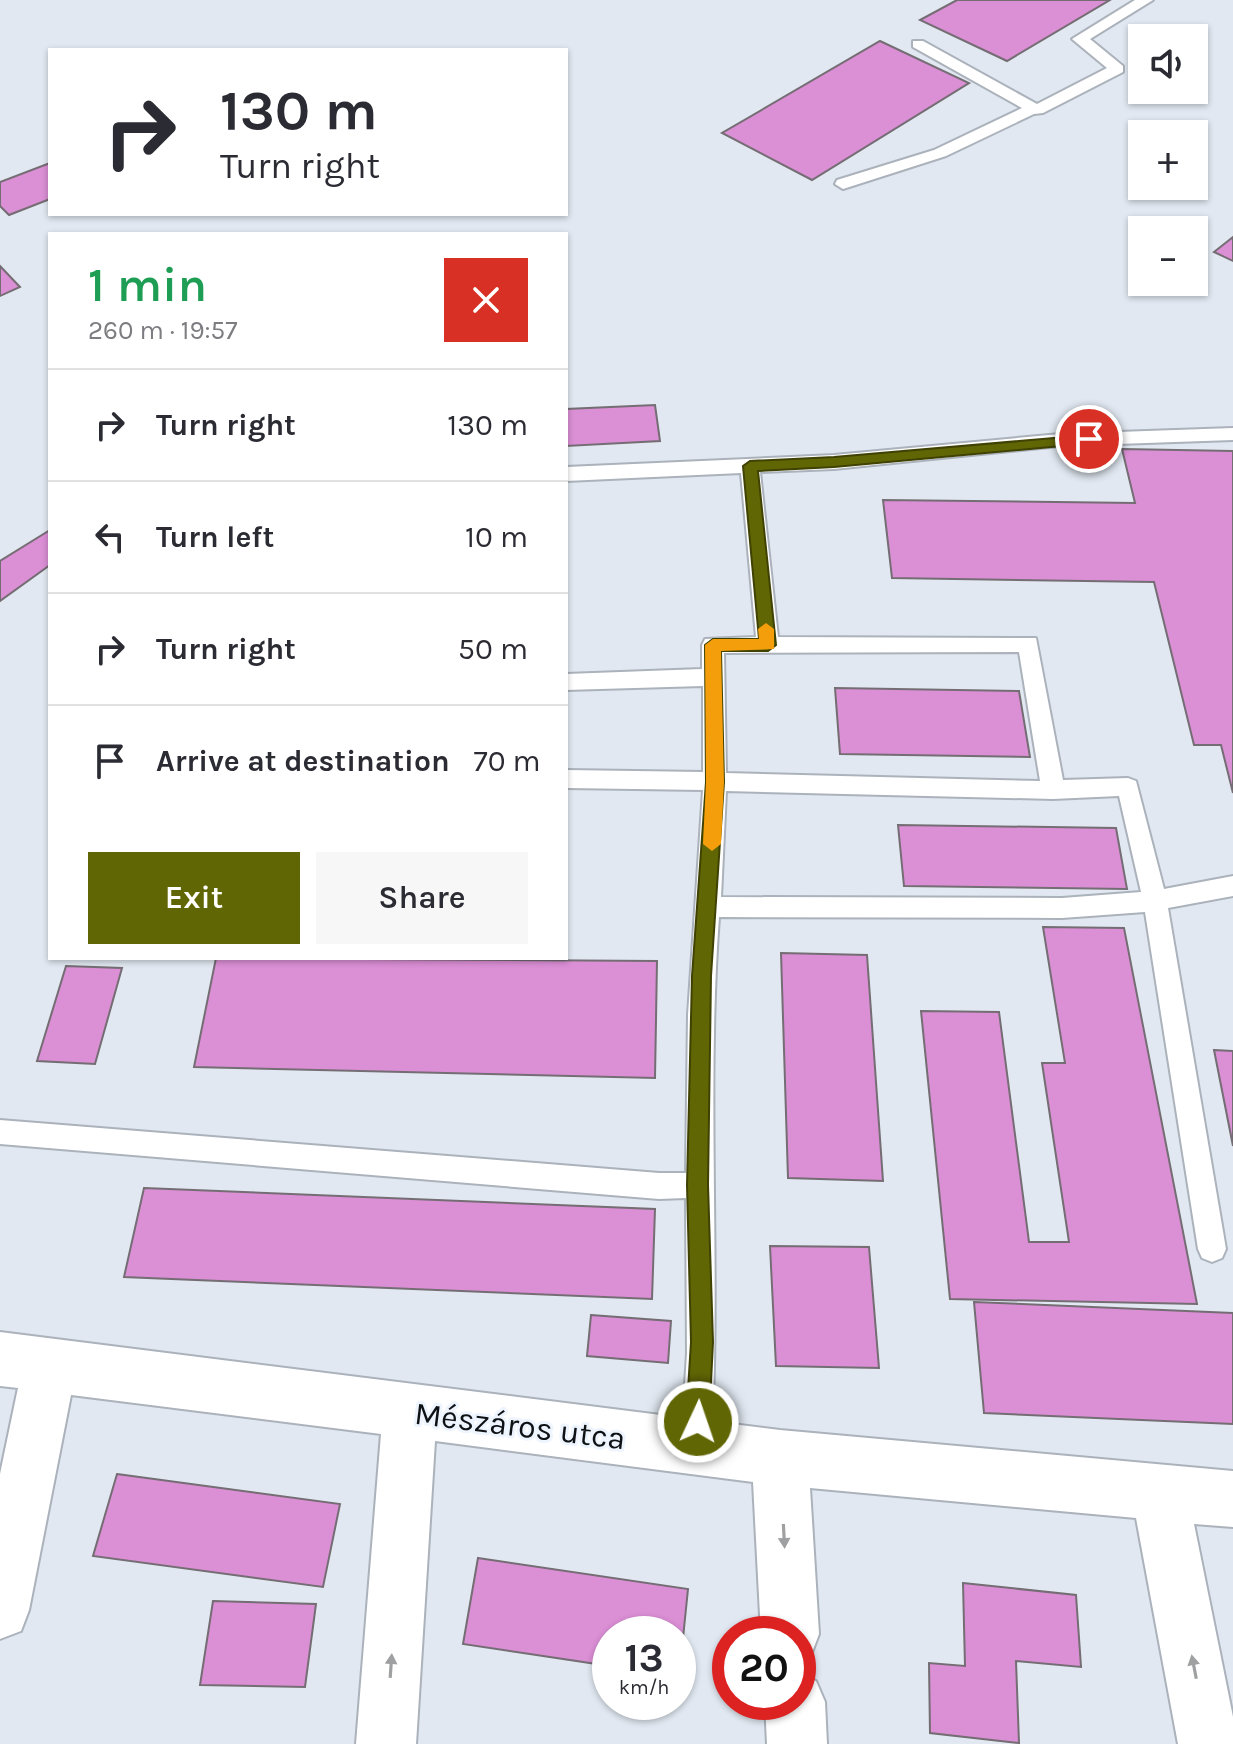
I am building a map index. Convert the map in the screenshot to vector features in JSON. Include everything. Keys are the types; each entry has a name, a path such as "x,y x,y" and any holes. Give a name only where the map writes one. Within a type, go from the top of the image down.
{"street":[{"name":"Mészáros utca","path":"25,1362 780,1458 1233,1499"},
{"path":"0,1610 25,1362"},
{"path":"386,1744 410,1411"},
{"path":"780,1458 789,1616"},
{"path":"1160,1494 1208,1744"},
{"path":"796,1720 797,1744"}],"lane":[{"path":"918,44 1037,110 1118,69 1080,39 1146,0"},
{"path":"843,184 940,153 1034,108"},
{"path":"568,474 834,462 1060,440 1233,434"},
{"path":"750,466 768,645"},
{"path":"696,1448 702,1342 698,1185 701,976 715,782 713,645 1028,644 1053,790"},
{"path":"568,682 714,677"},
{"path":"568,779 637,778 1053,790 1128,787 1155,901 1212,1249"},
{"path":"708,907 1062,908 1155,901 1233,886"},
{"path":"0,1132 627,1184 698,1185"}],"building":[{"path":"957,0 1110,0 1007,61 920,20"},
{"path":"880,41 969,83 812,180 722,133"},
{"path":"48,164 48,200 9,215 0,206 0,182"},
{"path":"1233,237 1233,261 1214,252"},
{"path":"0,266 20,287 0,296"},
{"path":"655,405 660,441 568,446 568,409"},
{"path":"1122,449 1233,451 1233,793 1221,745 1194,745 1154,582 892,578 883,500 1135,503"},
{"path":"48,531 48,566 0,601 0,561"},
{"path":"835,688 1019,691 1030,757 840,754"},
{"path":"898,825 1116,828 1127,889 904,886"},
{"path":"1043,927 1124,928 1197,1304 950,1299 921,1011 999,1012 1029,1242 1069,1242 1042,1063 1065,1063"},
{"path":"781,953 867,955 883,1181 788,1178"},
{"path":"216,960 657,961 655,1078 194,1067"},
{"path":"66,966 122,968 95,1064 37,1061"},
{"path":"1214,1050 1233,1051 1233,1146"},
{"path":"144,1188 655,1209 652,1299 124,1277"},
{"path":"770,1246 869,1247 879,1368 776,1366"},
{"path":"974,1302 1233,1313 1233,1424 984,1413"},
{"path":"591,1315 671,1321 668,1363 587,1356"},
{"path":"117,1474 340,1504 323,1587 93,1556"},
{"path":"478,1558 688,1589 685,1616 592,1616 592,1663 463,1644"},
{"path":"963,1583 1076,1595 1081,1667 1016,1661 1019,1743 930,1733 929,1663 965,1666"},
{"path":"213,1601 316,1604 305,1687 200,1685"}],"slow traffic":[{"path":"712,844 715,782 713,645 768,645 766,629"}],"route":[{"path":"698,1422 702,1342 698,1185 701,976 715,782 713,645 768,645 750,466 834,462 1089,439"}]}
